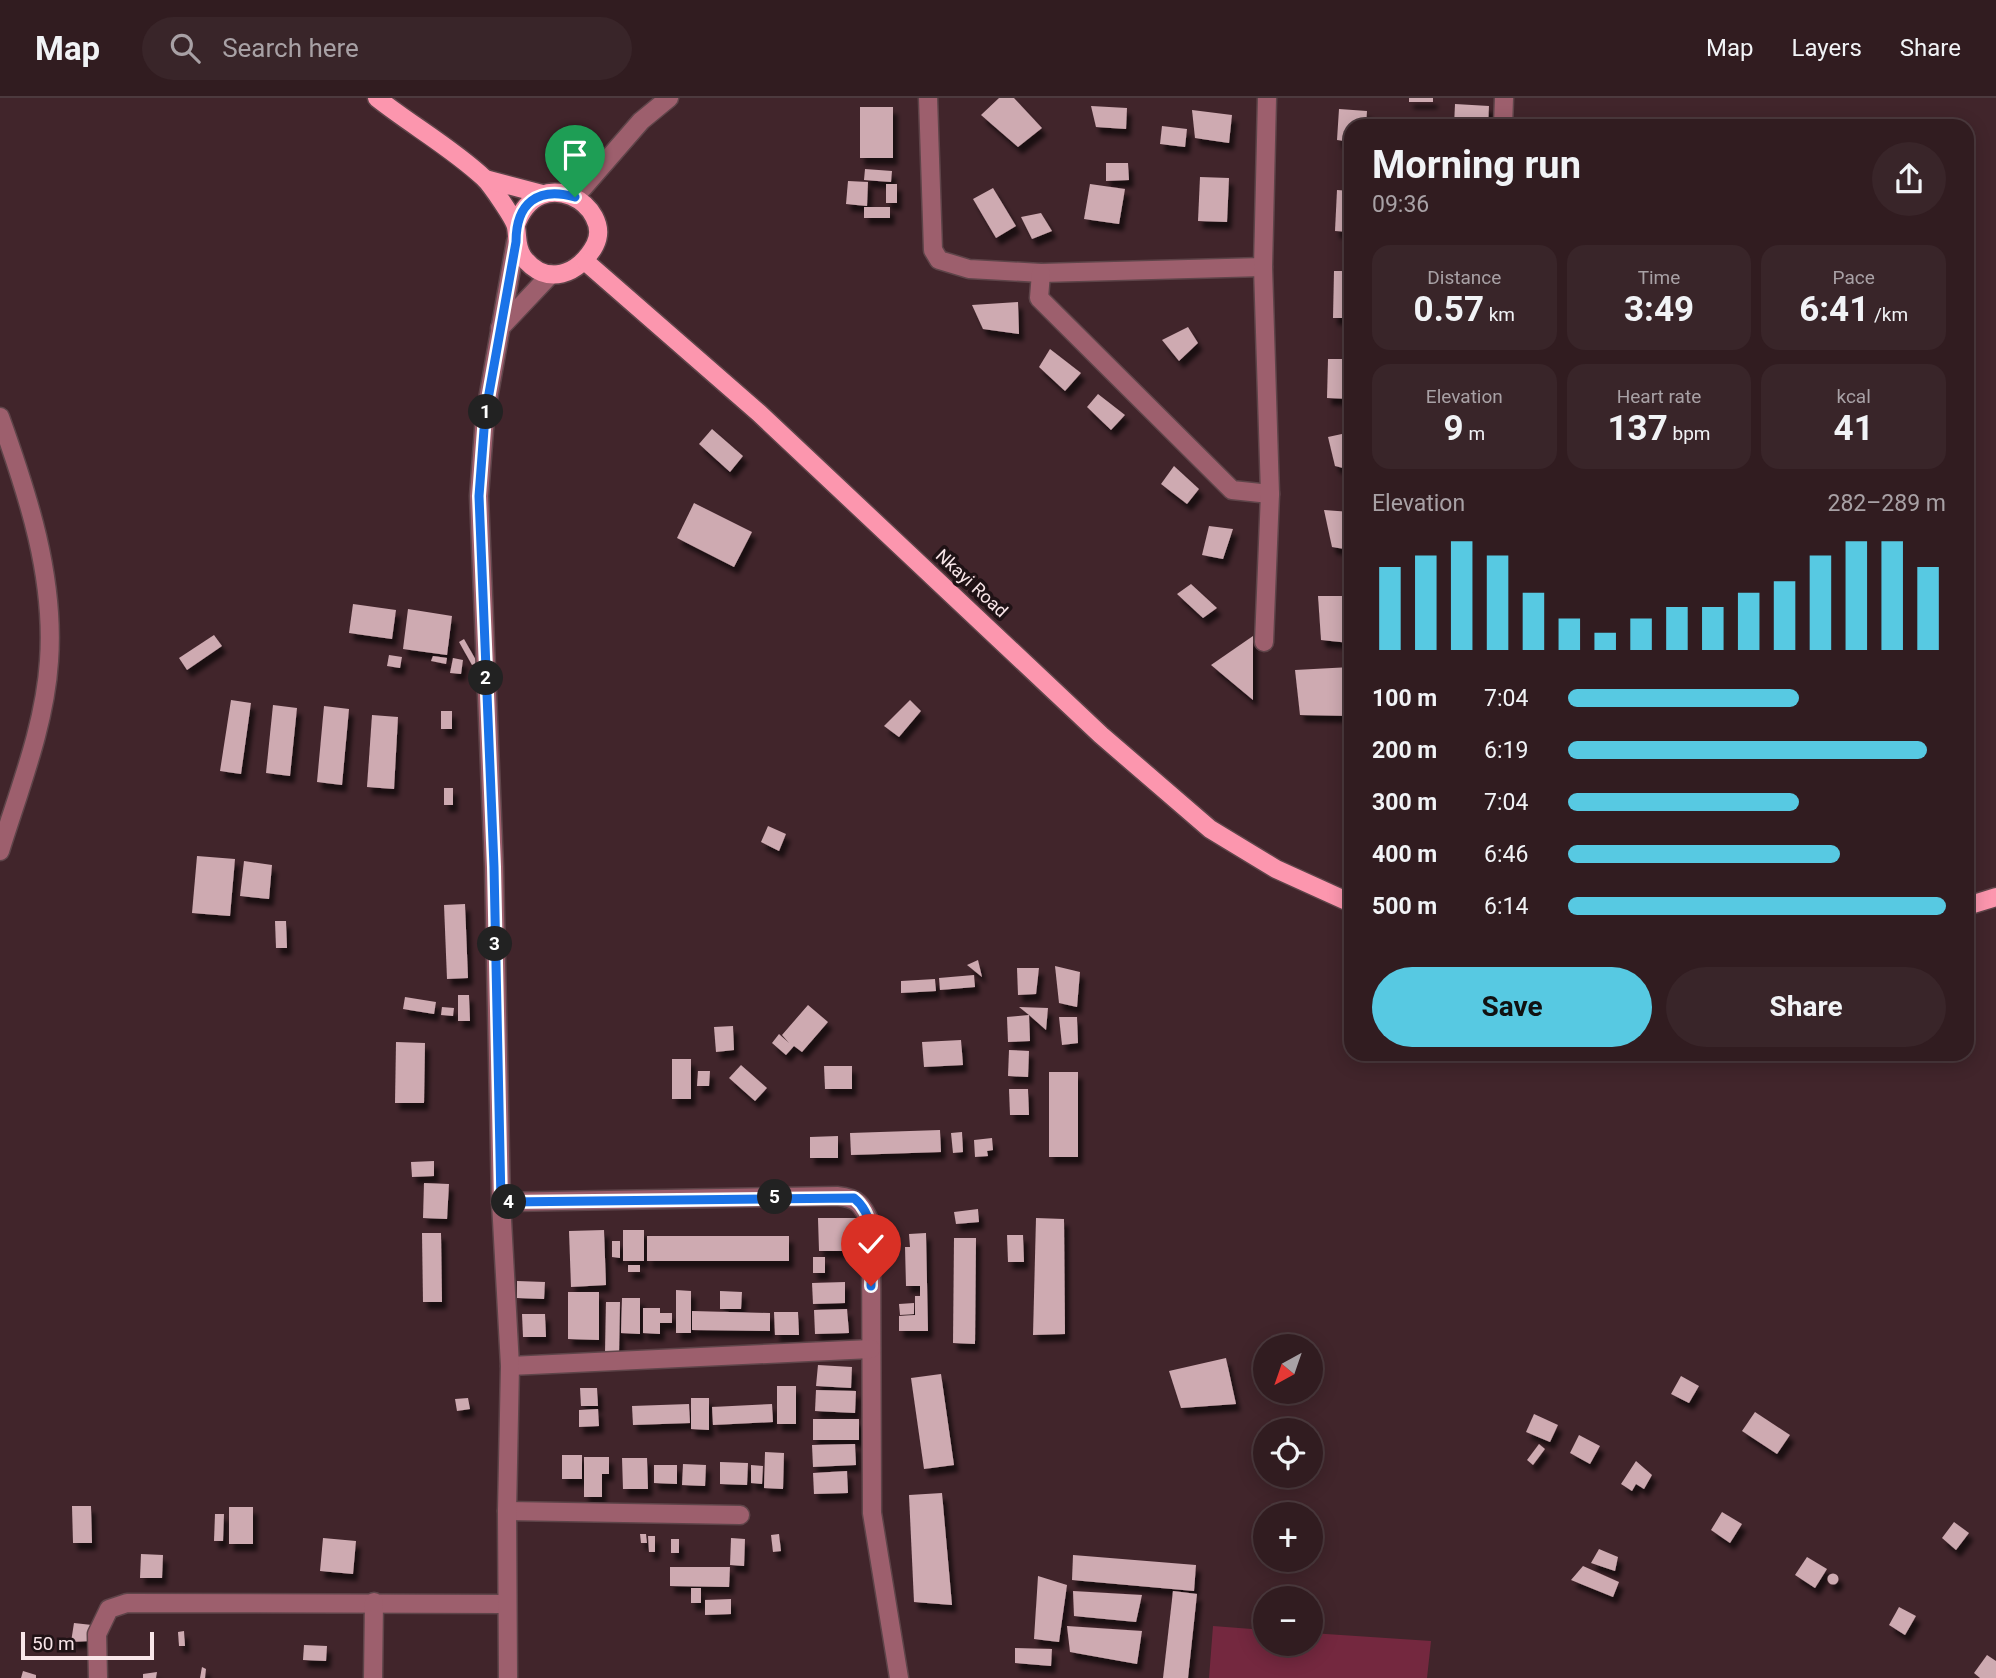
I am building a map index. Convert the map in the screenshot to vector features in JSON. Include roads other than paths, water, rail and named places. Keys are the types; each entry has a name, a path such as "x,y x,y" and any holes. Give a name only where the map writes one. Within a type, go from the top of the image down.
{"main road":[{"path":"377,98 485,179 542,194 559,192 575,197 593,214 597,239 586,262 564,274 551,274 535,269 523,257 516,233 485,179"},
{"path":"516,233 521,212 542,194"},
{"name":"Nkayi Road","path":"586,262 758,413 1101,735 1210,829 1276,869 1344,900"},
{"path":"1974,904 1996,897"}],"street":[{"path":"575,197 641,121 669,98"},
{"path":"928,98 933,250 939,260 970,269 1041,273 1264,267"},
{"path":"1264,642 1270,494 1264,267 1267,98"},
{"path":"1503,119 1504,98"},
{"path":"508,1678 506,1604 510,1366 501,1202 494,867 479,496 485,416 516,233"},
{"path":"1041,273 1039,298 1232,490 1270,494"},
{"path":"500,328 551,274"},
{"path":"0,417 38,529 49,615 49,650 42,710 0,851"},
{"path":"501,1202 854,1198 862,1205 871,1224 873,1513 899,1678"},
{"path":"510,1366 871,1349"},
{"path":"507,1511 740,1515"},
{"path":"373,1678 374,1602"},
{"path":"98,1678 97,1634 109,1609 127,1603 506,1604"}]}
